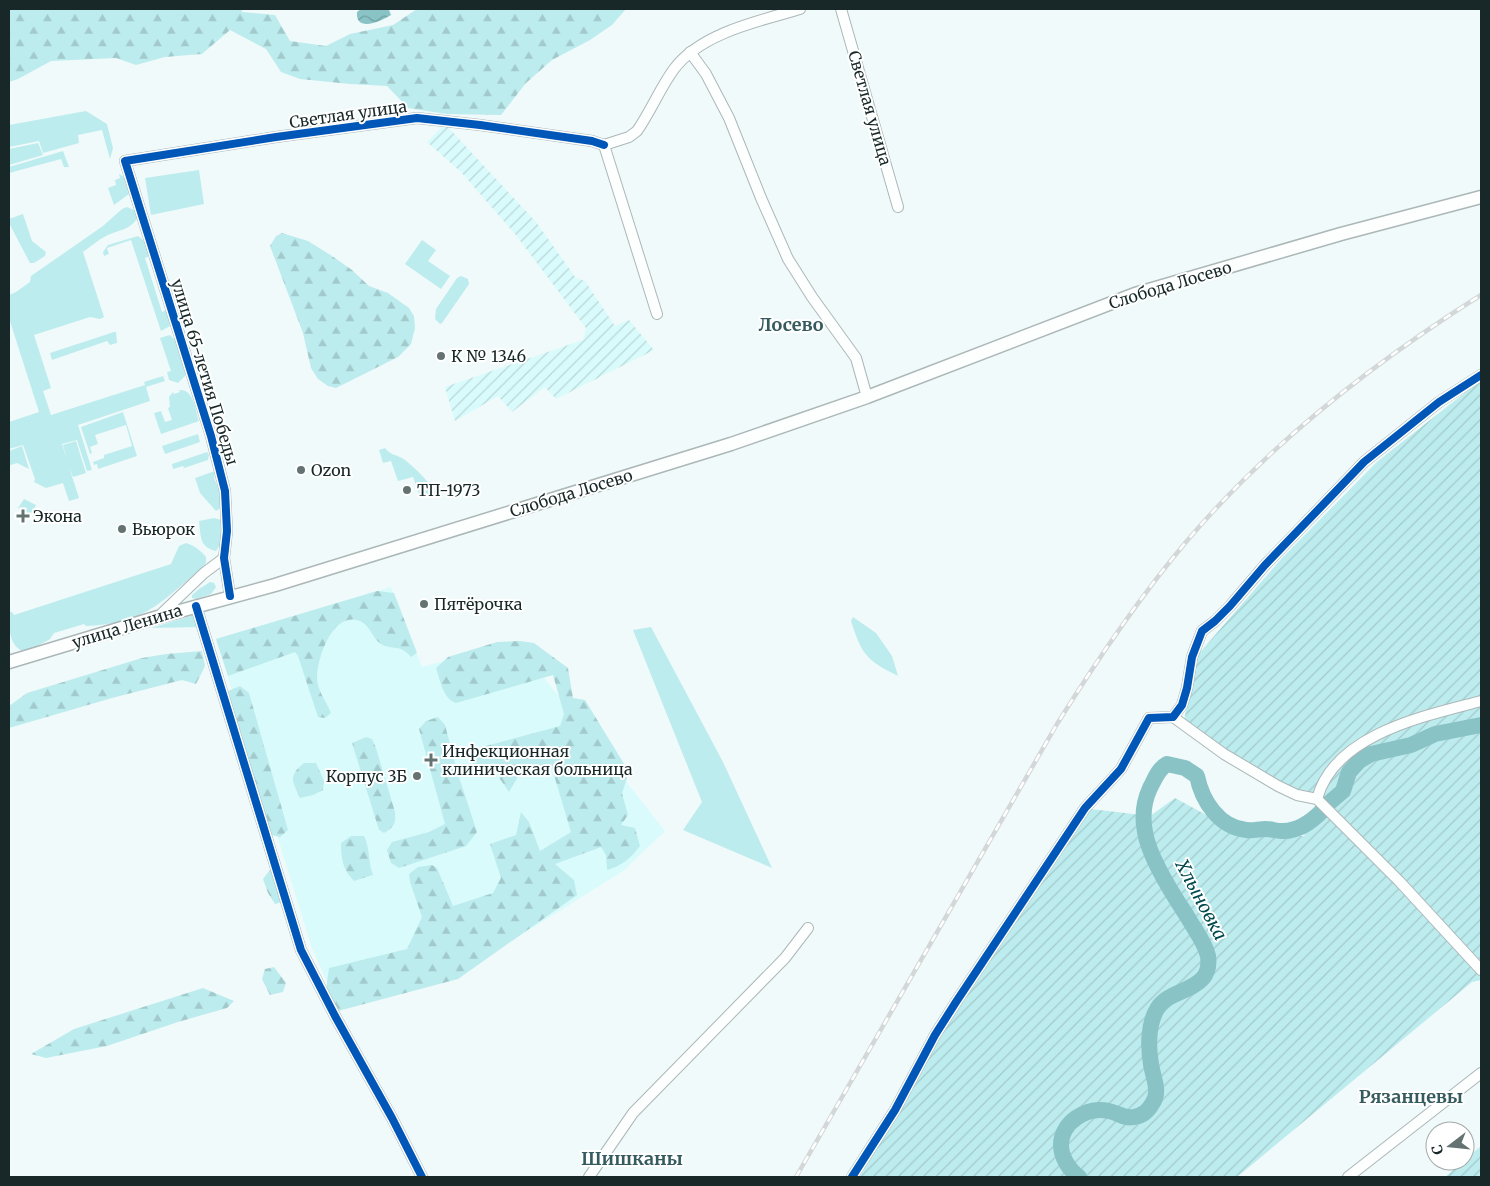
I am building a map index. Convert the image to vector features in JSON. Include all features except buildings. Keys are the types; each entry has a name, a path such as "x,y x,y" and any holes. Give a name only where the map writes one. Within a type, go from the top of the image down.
{"main road":[{"name":"Слобода Лосево","path":"275,585 720,447 867,397 1135,294 1341,234 1481,197"},
{"name":"улица Ленина","path":"10,660 230,596 275,585"}],"street":[{"path":"657,314 604,146 618,142 637,131 674,69 690,52 744,25 800,9"},
{"name":"Светлая улица","path":"841,9 898,207"},
{"path":"690,52 706,74 722,103 788,259 812,297 856,358 867,397"},
{"name":"Светлая улица","path":"125,161 276,137 417,118 592,141 604,146"},
{"name":"улица 65-летия Победы","path":"125,161 223,477 227,531 224,558 230,596"},
{"path":"1173,717 1182,705 1192,657 1202,631 1225,611 1265,565 1364,462 1439,402 1481,375"},
{"path":"158,617 204,573 224,558"},
{"path":"196,606 301,950 422,1177"},
{"path":"1318,799 1320,789 1333,767 1366,740 1412,720 1481,701"},
{"path":"852,1177 895,1110 935,1035 1085,808 1121,769 1149,718 1173,717 1224,754 1278,786 1297,795 1318,799 1400,882 1481,970"},
{"path":"589,1177 632,1113 785,958 808,928"},
{"path":"1348,1177 1481,1073"}],"shaded area":[{"path":"445,124 536,222 576,278 585,281 615,326 629,320 654,350 556,399 545,387 512,412 498,396 455,421 445,387 583,340 586,328 515,234 461,172 427,142"},
{"name":"Инфекционная клиническая больница","path":"391,587 422,667 515,641 665,831 623,871 467,969 336,1003 312,948 216,639"}],"green space":[{"path":"9,9 242,9 242,12 275,15 290,41 326,46 350,34 393,25 417,9 626,9 612,25 590,40 552,60 526,83 501,115 446,114 408,108 387,86 300,79 281,72 266,49 230,30 202,54 165,57 136,65 116,58 51,61 9,82"},
{"path":"86,111 107,124 113,148 110,159 102,130 78,135 79,143 43,153 39,141 9,147 9,125"},
{"path":"38,143 43,155 9,165 9,149"},
{"path":"63,151 69,167 64,167 61,159 9,173 9,167"},
{"path":"199,170 204,204 151,215 145,178"},
{"path":"119,174 127,182 129,194 114,205 108,188 116,185 115,180 120,178"},
{"path":"127,207 136,211 138,217 132,225 103,238 83,252 104,317 100,319 90,317 34,335 51,388 43,391 51,415 145,385 144,382 163,376 165,381 146,387 150,401 78,425 92,470 87,471 77,440 62,444 67,460 63,445 76,441 86,473 73,477 69,467 79,498 69,501 63,483 46,488 34,482 35,479 23,445 9,449 9,422 39,412 9,318 9,295 30,282 31,276"},
{"path":"23,214 32,241 46,252 45,256 34,263 30,263 9,223 9,219"},
{"path":"282,233 308,241 352,270 369,286 388,293 409,308 414,316 415,328 411,344 398,357 336,388 328,386 318,379 311,368 303,333 270,246 276,236"},
{"path":"138,236 145,242 150,256 145,258 162,312 167,310 170,326 161,331 131,240 107,248 109,254 104,256 103,252 108,245"},
{"path":"422,240 436,250 428,261 450,276 441,289 405,264"},
{"path":"461,276 468,279 469,284 440,324 435,319 436,309 457,278"},
{"path":"116,332 117,343 110,345 107,341 52,360 50,353"},
{"path":"170,335 175,340 185,371 185,376 178,383 169,380 167,372 171,371 160,338"},
{"path":"1481,380 1481,980 1472,982 1237,1177 860,1177 932,1048 1091,809 1150,816 1175,798 1221,823 1263,835 1304,836 1317,800 1292,791 1183,727 1195,658 1282,558 1378,461"},
{"path":"179,390 191,396 199,421 161,434 154,413 161,411 165,422 172,420 168,408 170,407 169,397 173,392 174,394 180,392"},
{"path":"123,412 137,456 98,469 97,464 94,465 93,462 104,458 104,455 132,446 126,425 95,435 98,444 90,447 92,453 90,454 81,427"},
{"path":"198,434 200,442 165,454 162,446"},
{"path":"22,446 29,469 17,463 9,464 9,451"},
{"path":"385,448 410,464 425,478 435,492 420,497 413,477 398,481 391,461 383,463 379,450"},
{"path":"207,452 209,455 208,460 184,468 183,466 173,469 172,464"},
{"path":"215,471 214,478 219,489 221,506 216,511 200,493 195,478"},
{"path":"24,499 36,505 31,515 19,511 20,509 18,508"},
{"path":"214,518 221,520 224,529 221,544 216,551 206,547 204,544 199,521"},
{"path":"186,543 195,547 206,557 206,563 192,577 150,610 116,623 86,626 84,624 54,633 50,639 36,647 22,651 14,644 10,634 9,612 12,612 14,615 171,564 179,546"},
{"path":"210,582 214,583 216,587 211,594 196,599 192,598 192,595"},
{"path":"377,591 394,593 417,653 411,657 403,650 381,644 366,625 360,621 350,619 342,622 328,638 323,648 318,669 318,687 331,713 325,718 318,717 295,652 228,676 216,639"},
{"path":"197,614 201,627 151,628"},
{"path":"853,617 876,633 892,656 898,676 872,661 862,649 851,621"},
{"path":"651,627 723,762 772,868 683,830 702,802 633,630"},
{"path":"520,641 534,643 568,668 573,698 585,700 629,772 622,793 628,815 621,825 635,828 640,846 626,861 607,870 606,855 601,847 555,864 574,880 577,895 458,979 338,1011 326,990 329,968 407,949 422,917 409,874 418,867 432,865 437,868 453,906 493,893 501,878 490,844 516,835 521,812 529,822 540,851 571,832 551,765 522,770 509,792 500,779 494,763 473,769 471,750 560,726 564,714 553,675 456,703 448,698 445,693 436,668 448,657 497,642"},
{"path":"202,651 205,666 196,684 182,680 9,728 9,706 27,693 142,658"},
{"path":"240,686 249,693 288,830 280,837 271,835 228,691"},
{"path":"438,717 445,725 458,774 477,832 466,846 399,868 391,863 387,850 392,842 429,832 445,824 419,729 426,721"},
{"path":"366,737 372,739 376,748 395,812 394,825 384,833 379,830 352,743"},
{"path":"304,763 316,763 324,781 323,790 300,798 293,776"},
{"path":"351,836 364,836 373,875 354,881 345,868 341,849 341,843"},
{"path":"270,870 278,883 282,902 275,904 268,893 263,879"},
{"path":"274,967 286,983 283,992 270,995 262,979 265,969"},
{"path":"203,988 234,1001 227,1008 107,1046 46,1058 31,1054 74,1029"},
{"path":"1481,1146 1481,1177 1445,1177 1452,1171 1475,1171 1475,1151"}],"water":[{"path":"361,9 389,10 391,15 382,20 365,24 360,22 358,18 357,12"}],"waterway":[{"name":"Хлыновка","path":"1329,803 1343,791 1349,772 1359,761 1371,754 1411,745 1435,734 1481,725"},
{"name":"Хлыновка","path":"1079,1177 1069,1167 1062,1154 1061,1145 1065,1129 1084,1113 1092,1111 1109,1111 1124,1117 1130,1117 1140,1116 1149,1109 1156,1095 1149,1043 1154,1015 1161,1003 1198,983 1205,976 1208,967 1208,956 1204,946 1162,876 1147,842 1144,821 1145,804 1150,788 1159,771 1167,764 1185,768 1197,776 1203,795 1213,811 1228,824 1236,828 1249,830 1293,830 1309,822 1322,811"}],"railway":[{"path":"796,1177 1057,724 1103,653 1151,585 1218,506 1287,439 1324,407 1401,348 1481,295"}],"cycle path":[{"path":"230,596 224,558 227,531 225,491 211,436 125,161 276,137 417,118 592,141 604,145"},
{"path":"852,1177 895,1110 935,1035 1085,808 1121,769 1149,718 1173,717 1182,705 1192,657 1202,631 1230,606 1265,565 1364,462 1439,402 1481,375"},
{"path":"196,606 301,950 422,1177"}],"place":[{"name":"К № 1346","path":"441,356"},
{"name":"Ozon","path":"301,470"},
{"name":"ТП-1973","path":"407,490"},
{"name":"Экона","path":"23,516"},
{"name":"Вьюрок","path":"122,529"},
{"name":"Пятёрочка","path":"424,604"},
{"name":"Инфекционная клиническая больница","path":"431,760"},
{"name":"Корпус 3Б","path":"417,776"}],"district":[{"name":"Лосево","path":"791,325"},
{"name":"Рязанцевы","path":"1411,1097"},
{"name":"Шишканы","path":"632,1159"}]}
